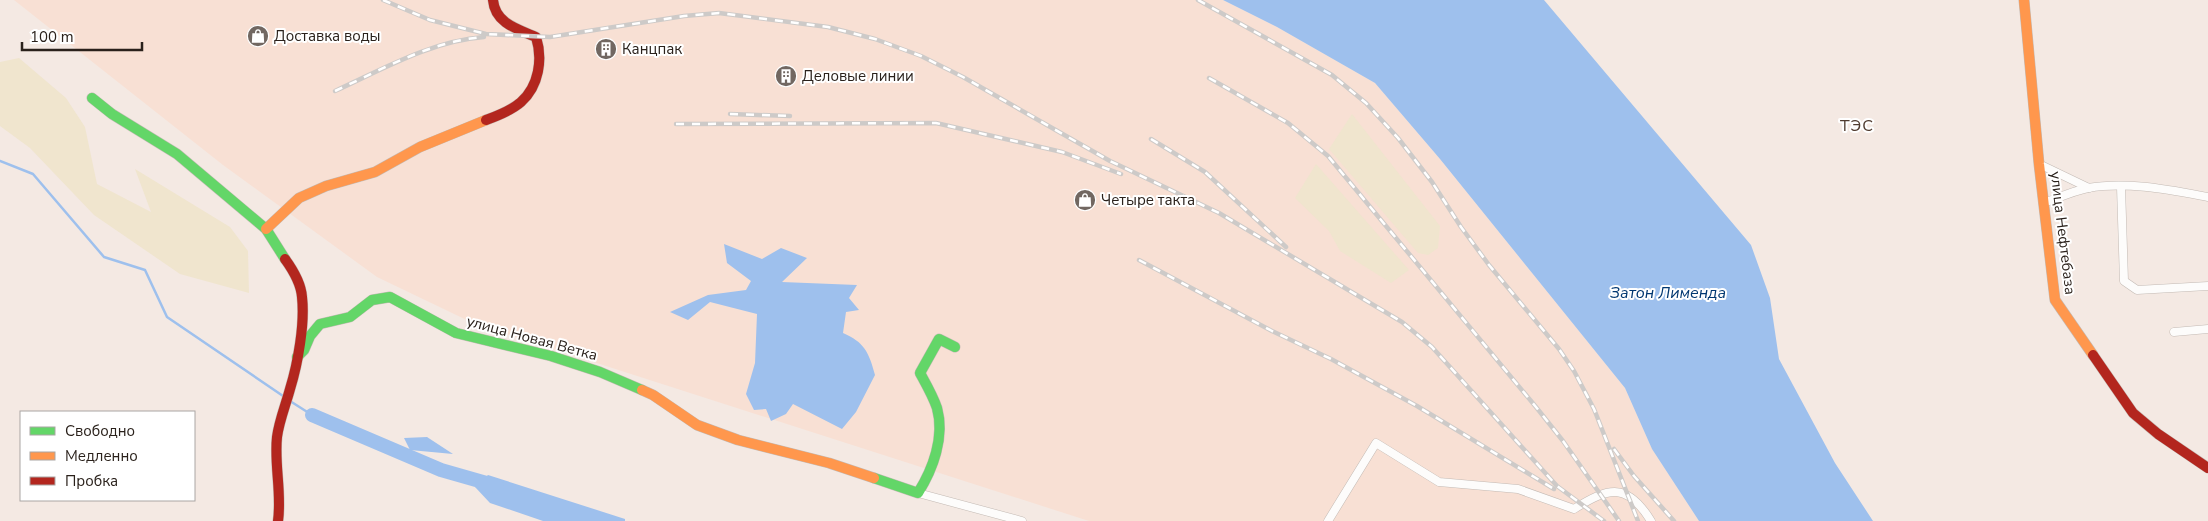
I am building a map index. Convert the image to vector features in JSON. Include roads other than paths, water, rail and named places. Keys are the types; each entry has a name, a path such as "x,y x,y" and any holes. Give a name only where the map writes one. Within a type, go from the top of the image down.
{"street":[{"path":"266,229 300,198 326,186 375,172 420,147 496,116 521,102 532,86 540,66 538,43 536,37 499,20 492,10 493,0"},
{"name":"улица Нефтебаза","path":"2024,0 2039,164 2056,300 2133,412 2158,434 2208,468"},
{"path":"92,98 112,114 176,154 266,229 295,274 302,296 302,317 295,373 277,434 274,458 280,507 278,521"},
{"path":"2039,164 2089,188"},
{"path":"2121,186 2124,281 2137,290 2208,286"},
{"path":"2044,203 2089,188 2121,186 2143,186 2208,197"},
{"name":"улица Новая Ветка","path":"297,356 304,350 310,336 320,324 350,317 372,300 390,297 418,314 456,333 552,356 654,394 697,426 738,440 829,463 918,493 1022,521"},
{"path":"2174,332 2208,329"},
{"path":"918,493 932,463 939,438 938,409 920,374 939,339 955,347"},
{"path":"1328,521 1376,443 1439,482 1518,489 1574,509 1591,499 1615,491 1638,502 1650,521"}],"water":[{"name":"Затон Лименда","path":"1223,0 1544,0 1751,245 1770,298 1779,359 1835,463 1873,521 1699,521 1652,449 1625,388 1440,159 1375,83 1277,27"},
{"path":"724,244 762,259 781,248 807,258 782,282 857,285 849,298 859,310 846,312 843,333 856,340 865,349 875,375 856,412 842,429 793,404 786,414 771,421 766,409 754,410 746,394 755,363 757,314 710,302 688,320 670,312 708,295 746,290 751,281 727,263"},
{"path":"427,437 453,454 410,450 404,438"},
{"path":"488,475 625,519 625,521 543,521 490,503 475,487"}],"waterway":[{"path":"0,161 33,174 104,257 145,270 167,317 286,398"},
{"path":"290,401 312,415"},
{"path":"312,415 441,470 497,486"}],"railway":[{"path":"383,0 430,20 486,34 550,37 684,16 719,13 828,27 875,39 921,56 963,77 1110,161 1219,213 1402,322 1432,347 1557,486 1604,521"},
{"path":"1198,0 1332,75 1366,103 1398,138 1432,182 1461,227 1489,265 1559,349 1574,371 1594,409 1638,521"},
{"path":"335,91 389,65 426,50 445,44 484,37"},
{"path":"1209,78 1288,123 1328,156 1536,407 1563,441 1619,521"},
{"path":"730,114 790,116"},
{"path":"676,124 936,123 1062,152 1121,174"},
{"path":"1151,139 1205,172 1286,247"},
{"path":"1139,260 1272,331 1331,359 1417,406 1554,489"},
{"path":"1614,449 1634,476 1674,521"}],"place":[{"name":"Доставка воды","path":"258,36"},
{"name":"Канцпак","path":"606,49"},
{"name":"Деловые линии","path":"786,76"},
{"name":"Четыре такта","path":"1085,200"}],"district":[{"name":"ТЭС","path":"1857,125"}]}
